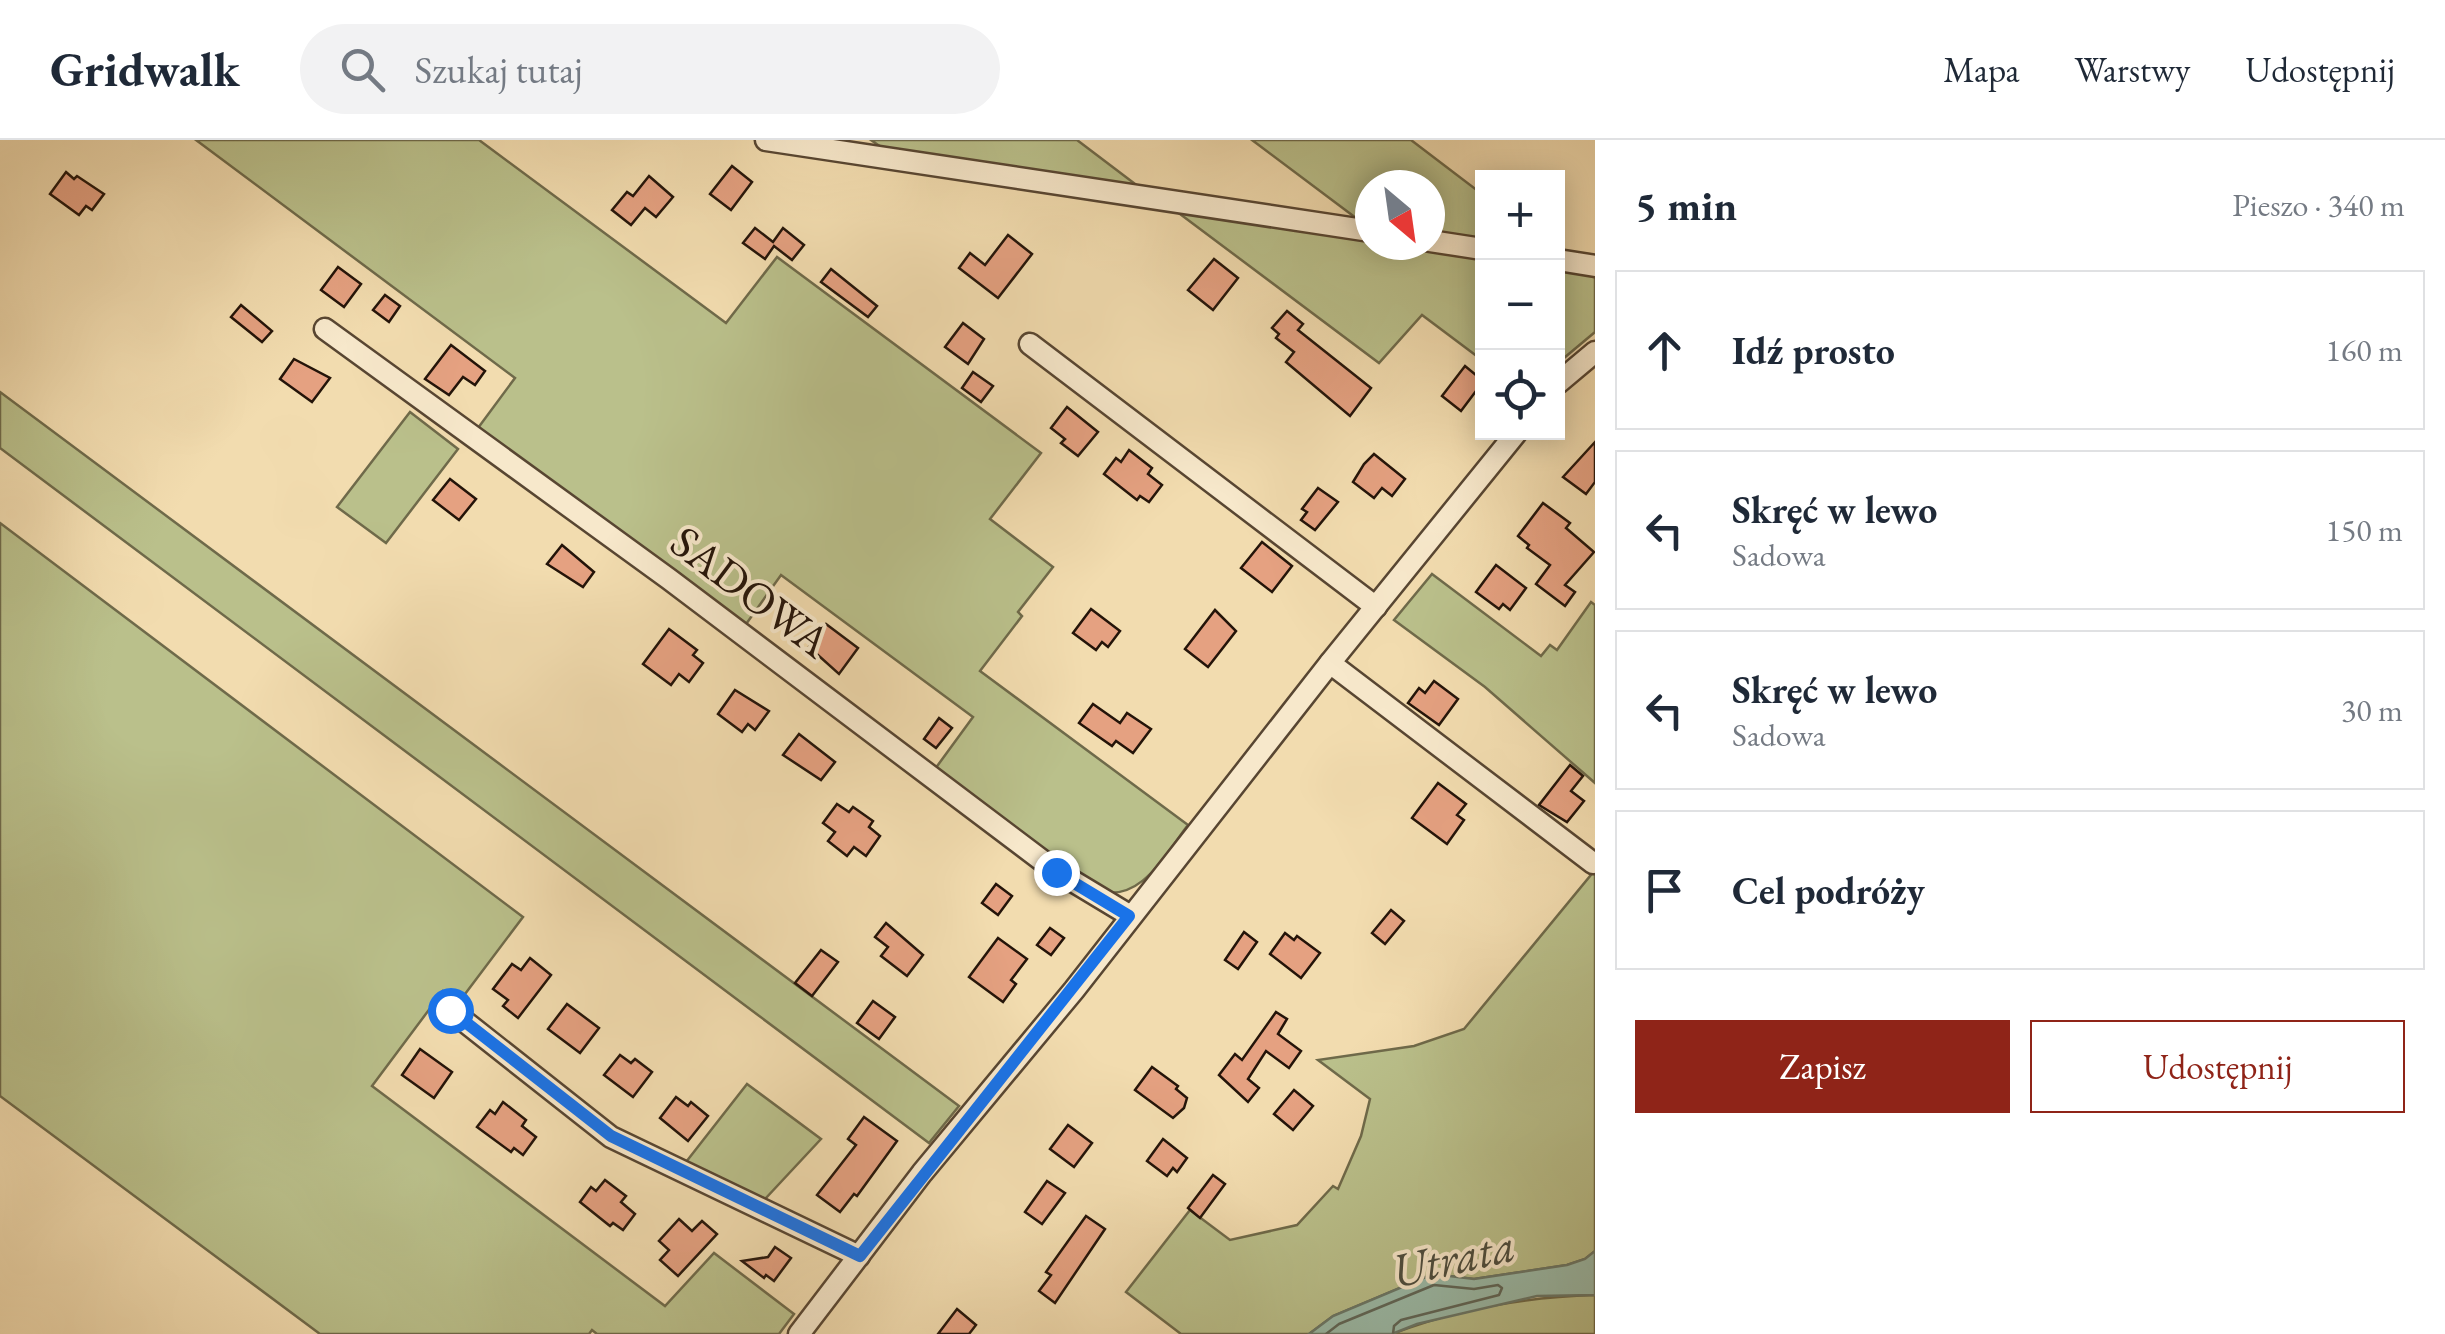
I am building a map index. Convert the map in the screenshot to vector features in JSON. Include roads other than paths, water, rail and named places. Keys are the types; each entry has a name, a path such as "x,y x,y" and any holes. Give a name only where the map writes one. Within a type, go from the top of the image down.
{"street":[{"path":"766,140 1355,230"},
{"path":"1445,242 1475,247"},
{"path":"1565,261 1595,266"},
{"name":"SADOWA","path":"325,329 669,579 1056,872 1129,916"},
{"path":"1030,344 1376,606"},
{"path":"1565,377 1595,352"},
{"path":"799,1334 1511,440"},
{"path":"1330,663 1594,863"},
{"path":"450,1010 611,1136 860,1256"}],"water":[{"path":"1595,1251 1595,1295 1537,1296 1417,1324 1392,1334 1309,1334 1333,1316 1433,1274 1474,1279 1567,1265"}],"water label":[{"name":"Utrata","path":"1453,1257"}]}
